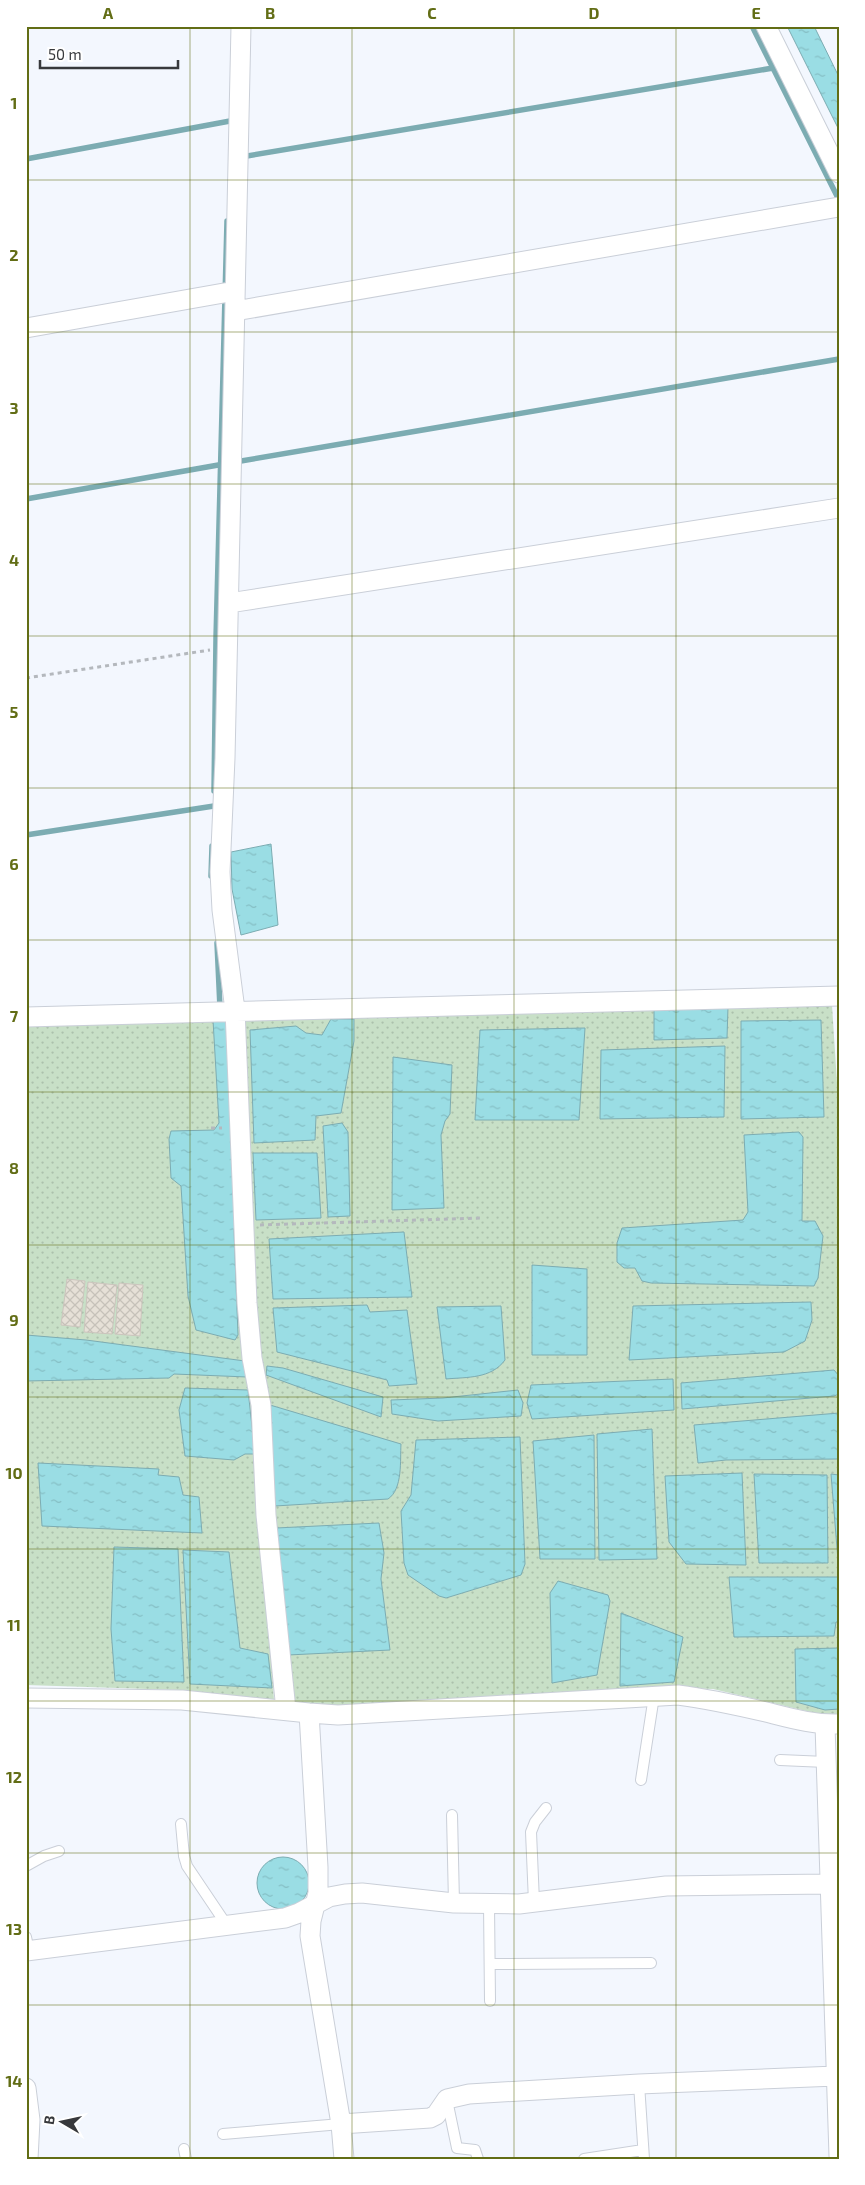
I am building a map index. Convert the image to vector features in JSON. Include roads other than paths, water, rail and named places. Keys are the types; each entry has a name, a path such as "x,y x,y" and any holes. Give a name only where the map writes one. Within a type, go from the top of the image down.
{"street":[{"path":"241,26 228,647 220,872 222,910 235,1010 247,1303 252,1358 261,1405 266,1515 286,1710"},
{"path":"766,26 839,173"},
{"path":"235,310 839,207"},
{"path":"26,328 235,291"},
{"path":"228,603 839,508"},
{"path":"26,1017 235,1010 839,996"},
{"path":"26,1698 182,1700 309,1714 338,1715 678,1695 709,1699 832,1724 826,1762 839,2156"},
{"path":"309,1714 318,1867 318,1893 310,1936 341,2124 344,2159"},
{"path":"27,1946 285,1918 329,1897 345,1894 362,1893 454,1903 489,1904 534,1902 666,1886 830,1884"},
{"path":"341,2124 430,2118 436,2115 447,2099 469,2094 639,2084 836,2076"},
{"path":"26,2088 30,2120 28,2159"}],"lane":[{"path":"641,1780 654,1696"},
{"path":"780,1760 826,1762"},
{"path":"534,1902 531,1832 534,1822 546,1808"},
{"path":"452,1814 454,1903"},
{"path":"181,1824 187,1866 226,1924"},
{"path":"26,1866 44,1856 59,1851"},
{"path":"489,1904 490,2001"},
{"path":"490,1964 651,1963"},
{"path":"584,2159 643,2154 639,2084"},
{"path":"447,2099 457,2148 475,2150 478,2159"},
{"path":"222,2134 341,2124"}],"water":[{"path":"787,26 814,26 839,77 839,130"},
{"path":"271,844 278,925 241,935 232,889 231,852"},
{"path":"728,1007 727,1038 654,1040 654,1009"},
{"path":"331,1019 354,1019 354,1041 341,1113 316,1116 315,1140 254,1143 250,1030 296,1026 306,1033 322,1035"},
{"path":"213,1020 227,1020 238,1335 235,1340 196,1330 188,1296 181,1186 171,1178 169,1139 171,1131 214,1130 219,1123"},
{"path":"821,1020 824,1117 741,1119 741,1021"},
{"path":"585,1028 579,1120 475,1120 480,1030"},
{"path":"725,1046 724,1117 600,1119 601,1050"},
{"path":"393,1057 452,1065 450,1114 445,1121 441,1135 444,1208 392,1210"},
{"path":"342,1123 348,1132 350,1216 328,1217 323,1126"},
{"path":"799,1132 803,1137 802,1221 815,1221 823,1236 818,1278 814,1286 651,1283 642,1281 635,1268 624,1268 617,1262 617,1243 622,1228 743,1220 748,1212 744,1135"},
{"path":"253,1153 317,1153 321,1218 256,1220"},
{"path":"404,1232 412,1297 273,1299 269,1239"},
{"path":"532,1265 587,1269 587,1355 532,1355"},
{"path":"811,1302 812,1320 805,1341 784,1352 629,1360 633,1306"},
{"path":"367,1305 370,1312 407,1310 417,1384 389,1386 387,1380 277,1352 273,1308"},
{"path":"501,1306 505,1360 493,1371 486,1374 446,1379 437,1307"},
{"path":"26,1335 86,1340 245,1361 247,1377 174,1374 169,1378 26,1381"},
{"path":"267,1366 283,1368 383,1397 381,1417 266,1375"},
{"path":"834,1370 839,1376 839,1394 834,1396 682,1409 681,1383"},
{"path":"673,1379 674,1410 532,1419 527,1403 531,1385"},
{"path":"185,1388 248,1390 255,1454 245,1454 234,1460 185,1456 179,1410"},
{"path":"518,1390 523,1403 521,1416 438,1421 392,1414 391,1400 443,1398"},
{"path":"270,1405 401,1444 400,1474 393,1494 388,1499 275,1506"},
{"path":"839,1413 839,1459 726,1460 698,1463 694,1425"},
{"path":"652,1429 657,1559 599,1560 597,1434"},
{"path":"594,1435 595,1559 540,1559 533,1441"},
{"path":"520,1437 525,1564 521,1575 446,1598 439,1596 408,1575 404,1563 401,1511 411,1495 416,1440"},
{"path":"38,1463 159,1469 158,1475 179,1477 183,1495 199,1497 202,1533 42,1526"},
{"path":"742,1473 746,1565 686,1564 669,1542 665,1476"},
{"path":"754,1474 827,1475 828,1563 759,1563"},
{"path":"831,1474 839,1475 839,1573"},
{"path":"379,1523 384,1553 381,1579 390,1650 288,1655 276,1528"},
{"path":"114,1547 178,1549 184,1682 115,1681 111,1629"},
{"path":"183,1550 229,1552 240,1648 268,1654 272,1688 190,1684"},
{"path":"729,1577 839,1577 839,1622 836,1622 834,1636 734,1637"},
{"path":"558,1581 608,1595 610,1601 597,1675 552,1683 550,1593"},
{"path":"621,1613 683,1637 674,1682 620,1686"},
{"path":"839,1648 839,1709 825,1710 796,1702 795,1649"},
{"path":"278,1857 288,1857 302,1864 309,1878 309,1888 302,1902 288,1909 278,1909 268,1905 261,1898 257,1888 257,1878 261,1868 268,1861"}],"waterway":[{"path":"752,26 839,200"},
{"path":"241,157 773,68"},
{"path":"26,159 230,121"},
{"path":"214,791 227,221"},
{"path":"235,462 839,359"},
{"path":"26,499 224,464"},
{"path":"26,835 214,806"},
{"path":"211,876 212,846"},
{"path":"217,943 220,1008"}]}
